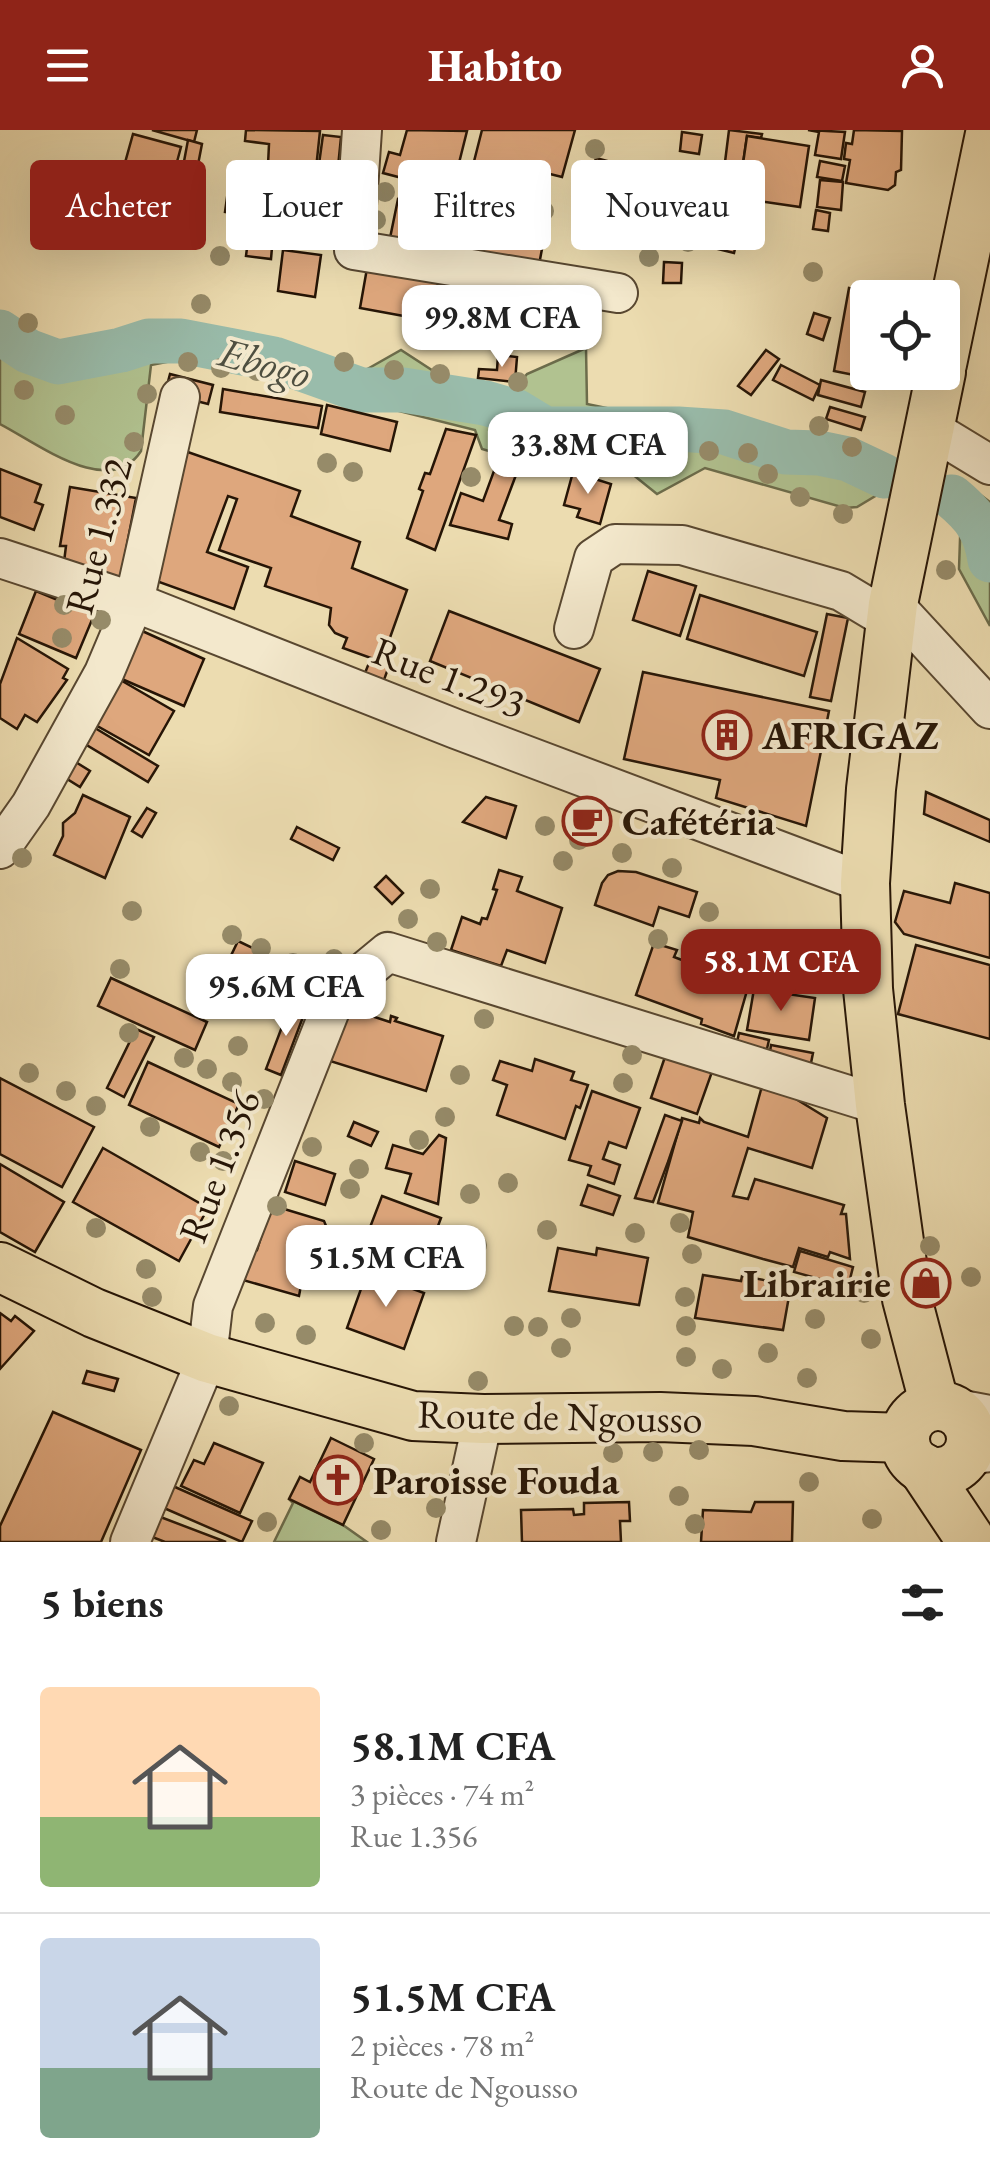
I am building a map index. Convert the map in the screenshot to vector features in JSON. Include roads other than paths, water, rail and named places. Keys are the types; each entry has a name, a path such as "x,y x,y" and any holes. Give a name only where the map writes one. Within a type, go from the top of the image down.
{"main road":[{"path":"960,280 990,134"},
{"path":"937,390 892,612 871,789 865,882 868,989 908,1299 972,1542"},
{"name":"Route de Ngousso","path":"0,1267 94,1313 208,1358 413,1416 660,1417 754,1421 843,1436 947,1437"},
{"path":"947,1437 984,1542"}],"street":[{"path":"362,130 354,250 618,294"},
{"name":"Rue 1.332","path":"0,849 31,805 104,673 134,602 180,397"},
{"path":"930,428 990,464"},
{"path":"574,629 594,558 615,544 682,545 841,590 892,612 990,709"},
{"name":"Rue 1.293","path":"0,558 134,602 456,729 865,882"},
{"name":"Rue 1.356","path":"208,1358 213,1306 336,996 388,952 880,1105"},
{"path":"130,1542 208,1358"},
{"path":"456,1542 483,1419"}],"waterway":[{"name":"Ebogo","path":"0,332 28,351 58,362 149,341 181,341 274,359 361,390 403,390 485,403 517,412 545,429 724,432 786,452 848,459 884,476"},
{"name":"Ebogo","path":"952,497 978,525 990,560"}],"place":[{"name":"AFRIGAZ","path":"727,735"},
{"name":"Cafétéria","path":"587,821"},
{"name":"Librairie","path":"926,1283"},
{"name":"Paroisse Fouda","path":"338,1480"}]}
